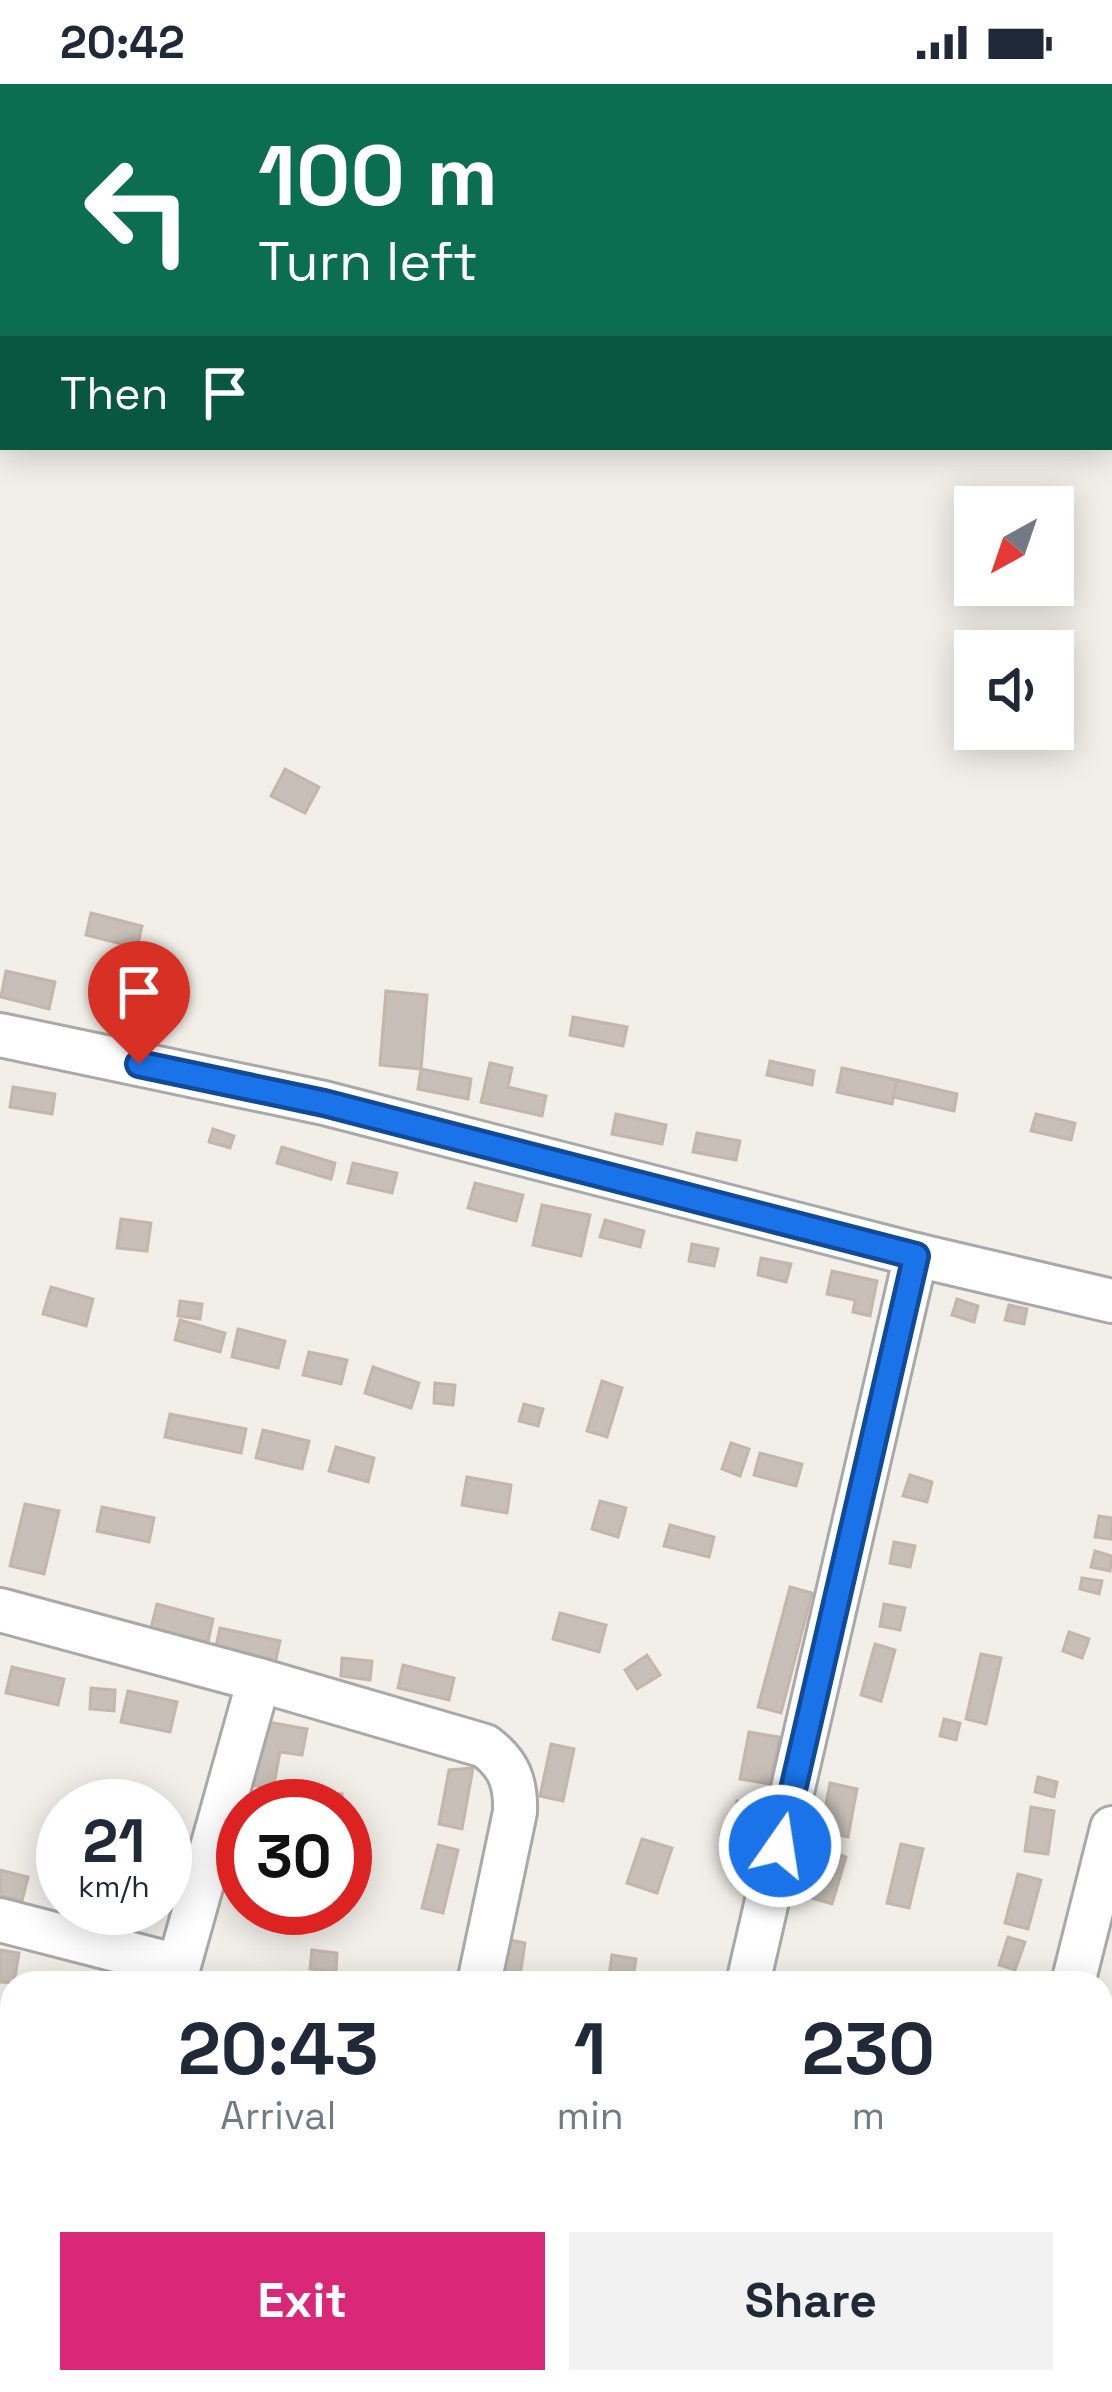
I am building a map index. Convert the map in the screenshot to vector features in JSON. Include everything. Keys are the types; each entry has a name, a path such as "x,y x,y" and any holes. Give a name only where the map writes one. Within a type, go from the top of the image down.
{"street":[{"path":"0,1035 324,1103 916,1256 1112,1301"},
{"path":"751,1971 916,1256"},
{"path":"0,1610 485,1746 511,1774 516,1792 482,1971"},
{"path":"177,1971 260,1680"},
{"path":"1076,1971 1110,1851"},
{"path":"0,1920 166,1971"}],"building":[{"path":"285,769 319,787 305,813 271,796"},
{"path":"91,913 142,926 137,948 86,935"},
{"path":"6,971 55,982 49,1009 1,997"},
{"path":"386,991 427,995 421,1069 380,1065"},
{"path":"573,1017 627,1027 623,1046 570,1035"},
{"path":"770,1061 814,1071 812,1085 767,1075"},
{"path":"490,1063 512,1068 508,1087 546,1096 542,1116 481,1102"},
{"path":"842,1068 897,1080 892,1104 837,1092"},
{"path":"421,1069 471,1079 468,1099 418,1089"},
{"path":"897,1080 957,1094 954,1111 893,1097"},
{"path":"13,1087 55,1094 52,1114 10,1107"},
{"path":"616,1114 666,1125 662,1144 612,1134"},
{"path":"1036,1114 1075,1123 1071,1140 1031,1131"},
{"path":"213,1129 234,1136 230,1148 209,1142"},
{"path":"697,1133 740,1141 736,1160 693,1152"},
{"path":"282,1147 335,1163 331,1179 277,1163"},
{"path":"353,1163 397,1173 392,1193 348,1183"},
{"path":"475,1183 523,1195 516,1221 468,1208"},
{"path":"542,1205 590,1215 581,1256 533,1245"},
{"path":"121,1219 151,1223 147,1251 117,1248"},
{"path":"605,1220 644,1231 640,1247 600,1237"},
{"path":"692,1244 718,1249 714,1266 689,1261"},
{"path":"761,1258 791,1264 786,1282 758,1275"},
{"path":"832,1271 877,1281 870,1316 853,1312 855,1300 827,1294"},
{"path":"51,1287 93,1299 86,1326 43,1314"},
{"path":"957,1299 978,1306 974,1322 952,1315"},
{"path":"180,1301 202,1304 200,1319 178,1316"},
{"path":"1009,1305 1027,1309 1024,1324 1005,1320"},
{"path":"180,1320 225,1333 220,1352 175,1340"},
{"path":"238,1329 285,1341 278,1368 232,1357"},
{"path":"309,1352 347,1360 341,1384 303,1375"},
{"path":"373,1367 419,1383 411,1408 365,1393"},
{"path":"602,1381 622,1388 607,1437 587,1431"},
{"path":"435,1383 455,1385 453,1405 434,1403"},
{"path":"524,1404 543,1409 538,1426 519,1421"},
{"path":"170,1414 246,1429 241,1453 165,1437"},
{"path":"263,1430 309,1441 302,1469 256,1458"},
{"path":"731,1443 749,1449 740,1476 722,1469"},
{"path":"336,1447 374,1458 368,1482 329,1471"},
{"path":"760,1453 802,1464 796,1486 754,1475"},
{"path":"910,1475 932,1482 927,1502 903,1496"},
{"path":"467,1477 511,1485 507,1513 462,1505"},
{"path":"600,1501 626,1508 618,1537 592,1529"},
{"path":"25,1504 59,1511 44,1574 10,1566"},
{"path":"102,1507 154,1518 149,1542 97,1531"},
{"path":"1099,1516 1112,1518 1111,1539 1095,1537"},
{"path":"670,1525 714,1537 709,1557 664,1546"},
{"path":"894,1542 915,1546 910,1567 890,1563"},
{"path":"1095,1551 1112,1556 1110,1571 1091,1567"},
{"path":"1082,1578 1102,1581 1099,1594 1080,1589"},
{"path":"790,1587 812,1593 781,1713 758,1707"},
{"path":"157,1604 213,1619 207,1647 150,1632"},
{"path":"884,1604 905,1608 900,1630 880,1626"},
{"path":"560,1613 606,1625 599,1652 553,1639"},
{"path":"220,1628 280,1641 275,1664 215,1651"},
{"path":"1069,1632 1089,1639 1082,1658 1063,1651"},
{"path":"875,1644 895,1650 881,1701 861,1695"},
{"path":"981,1654 1001,1658 986,1724 966,1719"},
{"path":"647,1655 660,1675 637,1689 625,1670"},
{"path":"342,1658 372,1661 370,1680 341,1676"},
{"path":"403,1665 454,1678 449,1700 398,1688"},
{"path":"12,1667 64,1679 58,1705 6,1693"},
{"path":"91,1688 115,1690 114,1711 90,1709"},
{"path":"128,1691 177,1702 170,1732 121,1722"},
{"path":"251,1719 307,1729 302,1755 280,1752 275,1779 241,1779"},
{"path":"944,1719 960,1723 956,1740 940,1736"},
{"path":"749,1732 779,1737 770,1784 740,1779"},
{"path":"551,1744 574,1749 563,1801 540,1796"},
{"path":"473,1768 462,1829 439,1824 449,1770"},
{"path":"1038,1777 1057,1782 1054,1797 1035,1792"},
{"path":"830,1783 857,1789 848,1837 821,1831"},
{"path":"737,1801 761,1806 754,1849 730,1844"},
{"path":"1031,1807 1054,1811 1048,1854 1025,1851"},
{"path":"642,1839 672,1848 657,1893 627,1883"},
{"path":"901,1844 923,1849 909,1908 887,1903"},
{"path":"438,1845 458,1850 443,1913 422,1908"},
{"path":"815,1847 846,1857 832,1904 801,1895"},
{"path":"0,1870 28,1877 22,1901 0,1896"},
{"path":"1018,1874 1041,1880 1028,1929 1005,1923"},
{"path":"1008,1937 1025,1942 1015,1970 999,1965"},
{"path":"501,1938 525,1943 521,1971 496,1971"},
{"path":"0,1950 19,1953 16,1971 0,1971"},
{"path":"312,1950 337,1953 336,1971 310,1969"},
{"path":"612,1955 636,1959 634,1971 610,1971"}],"route":[{"path":"139,1064 324,1103 916,1256 780,1846"}]}
